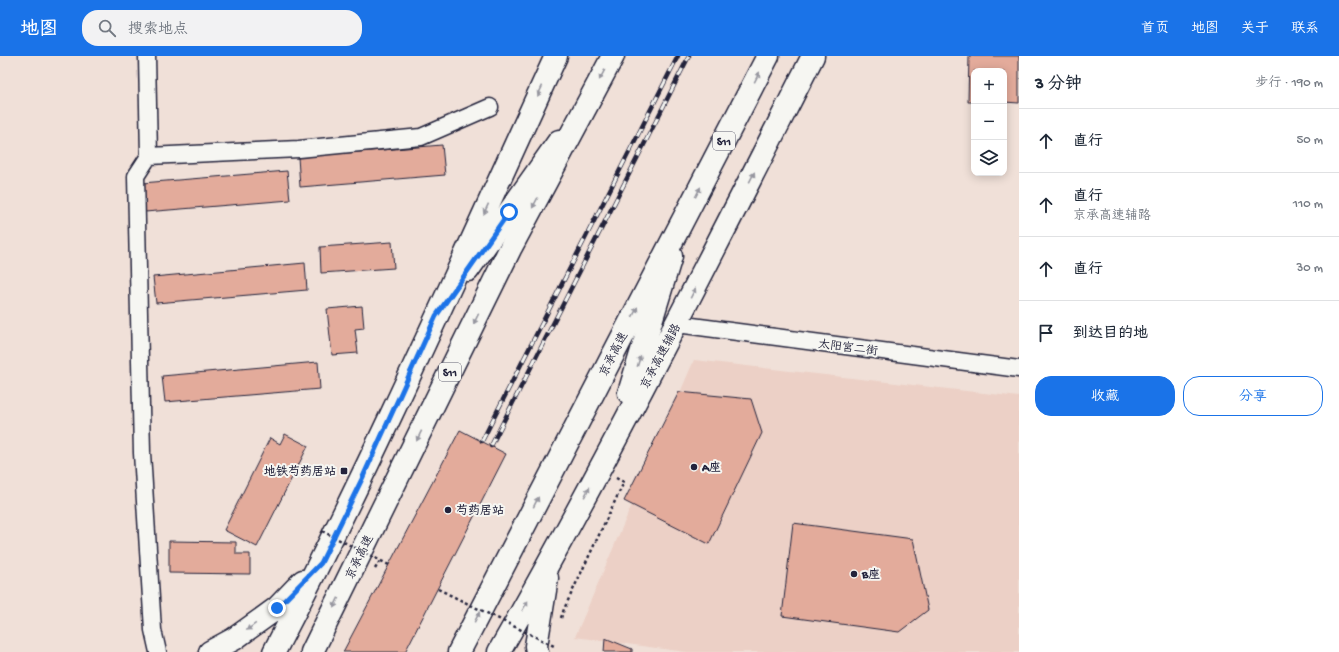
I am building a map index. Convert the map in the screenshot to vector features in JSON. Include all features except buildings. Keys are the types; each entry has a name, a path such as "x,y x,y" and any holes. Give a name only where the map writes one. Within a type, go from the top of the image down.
{"main road":[{"path":"274,652 321,563 362,479 556,56"},
{"name":"京承高速","path":"312,652 511,247 613,56"},
{"name":"京承高速","path":"458,652 768,56"},
{"name":"京承高速辅路","path":"499,652 550,562 677,324 813,56"},
{"path":"436,316 592,94"},
{"path":"615,438 680,227"},
{"path":"537,652 536,646 540,617 550,562"},
{"path":"210,652 234,639 277,608 321,563"}],"street":[{"path":"147,56 149,156 136,176 136,184 142,453 153,630 158,652"},
{"path":"149,156 299,149 421,137 490,107"},
{"name":"太阳宫二街","path":"677,324 1019,369"}],"path":[{"path":"560,621 564,609 624,482"},
{"path":"322,531 389,565"},
{"path":"438,589 556,647 557,640"}],"shaded area":[{"path":"694,360 1019,397 1019,652 686,652 575,637"}],"railway":[{"path":"482,441 678,56"},
{"path":"491,446 689,56"}],"place":[{"name":"A座","path":"694,467"},
{"name":"地铁芍药居站","path":"344,471"},
{"name":"芍药居站","path":"448,510"},
{"name":"B座","path":"854,574"}],"route":[{"path":"277,608 321,563 362,479 436,316 509,212"}]}
